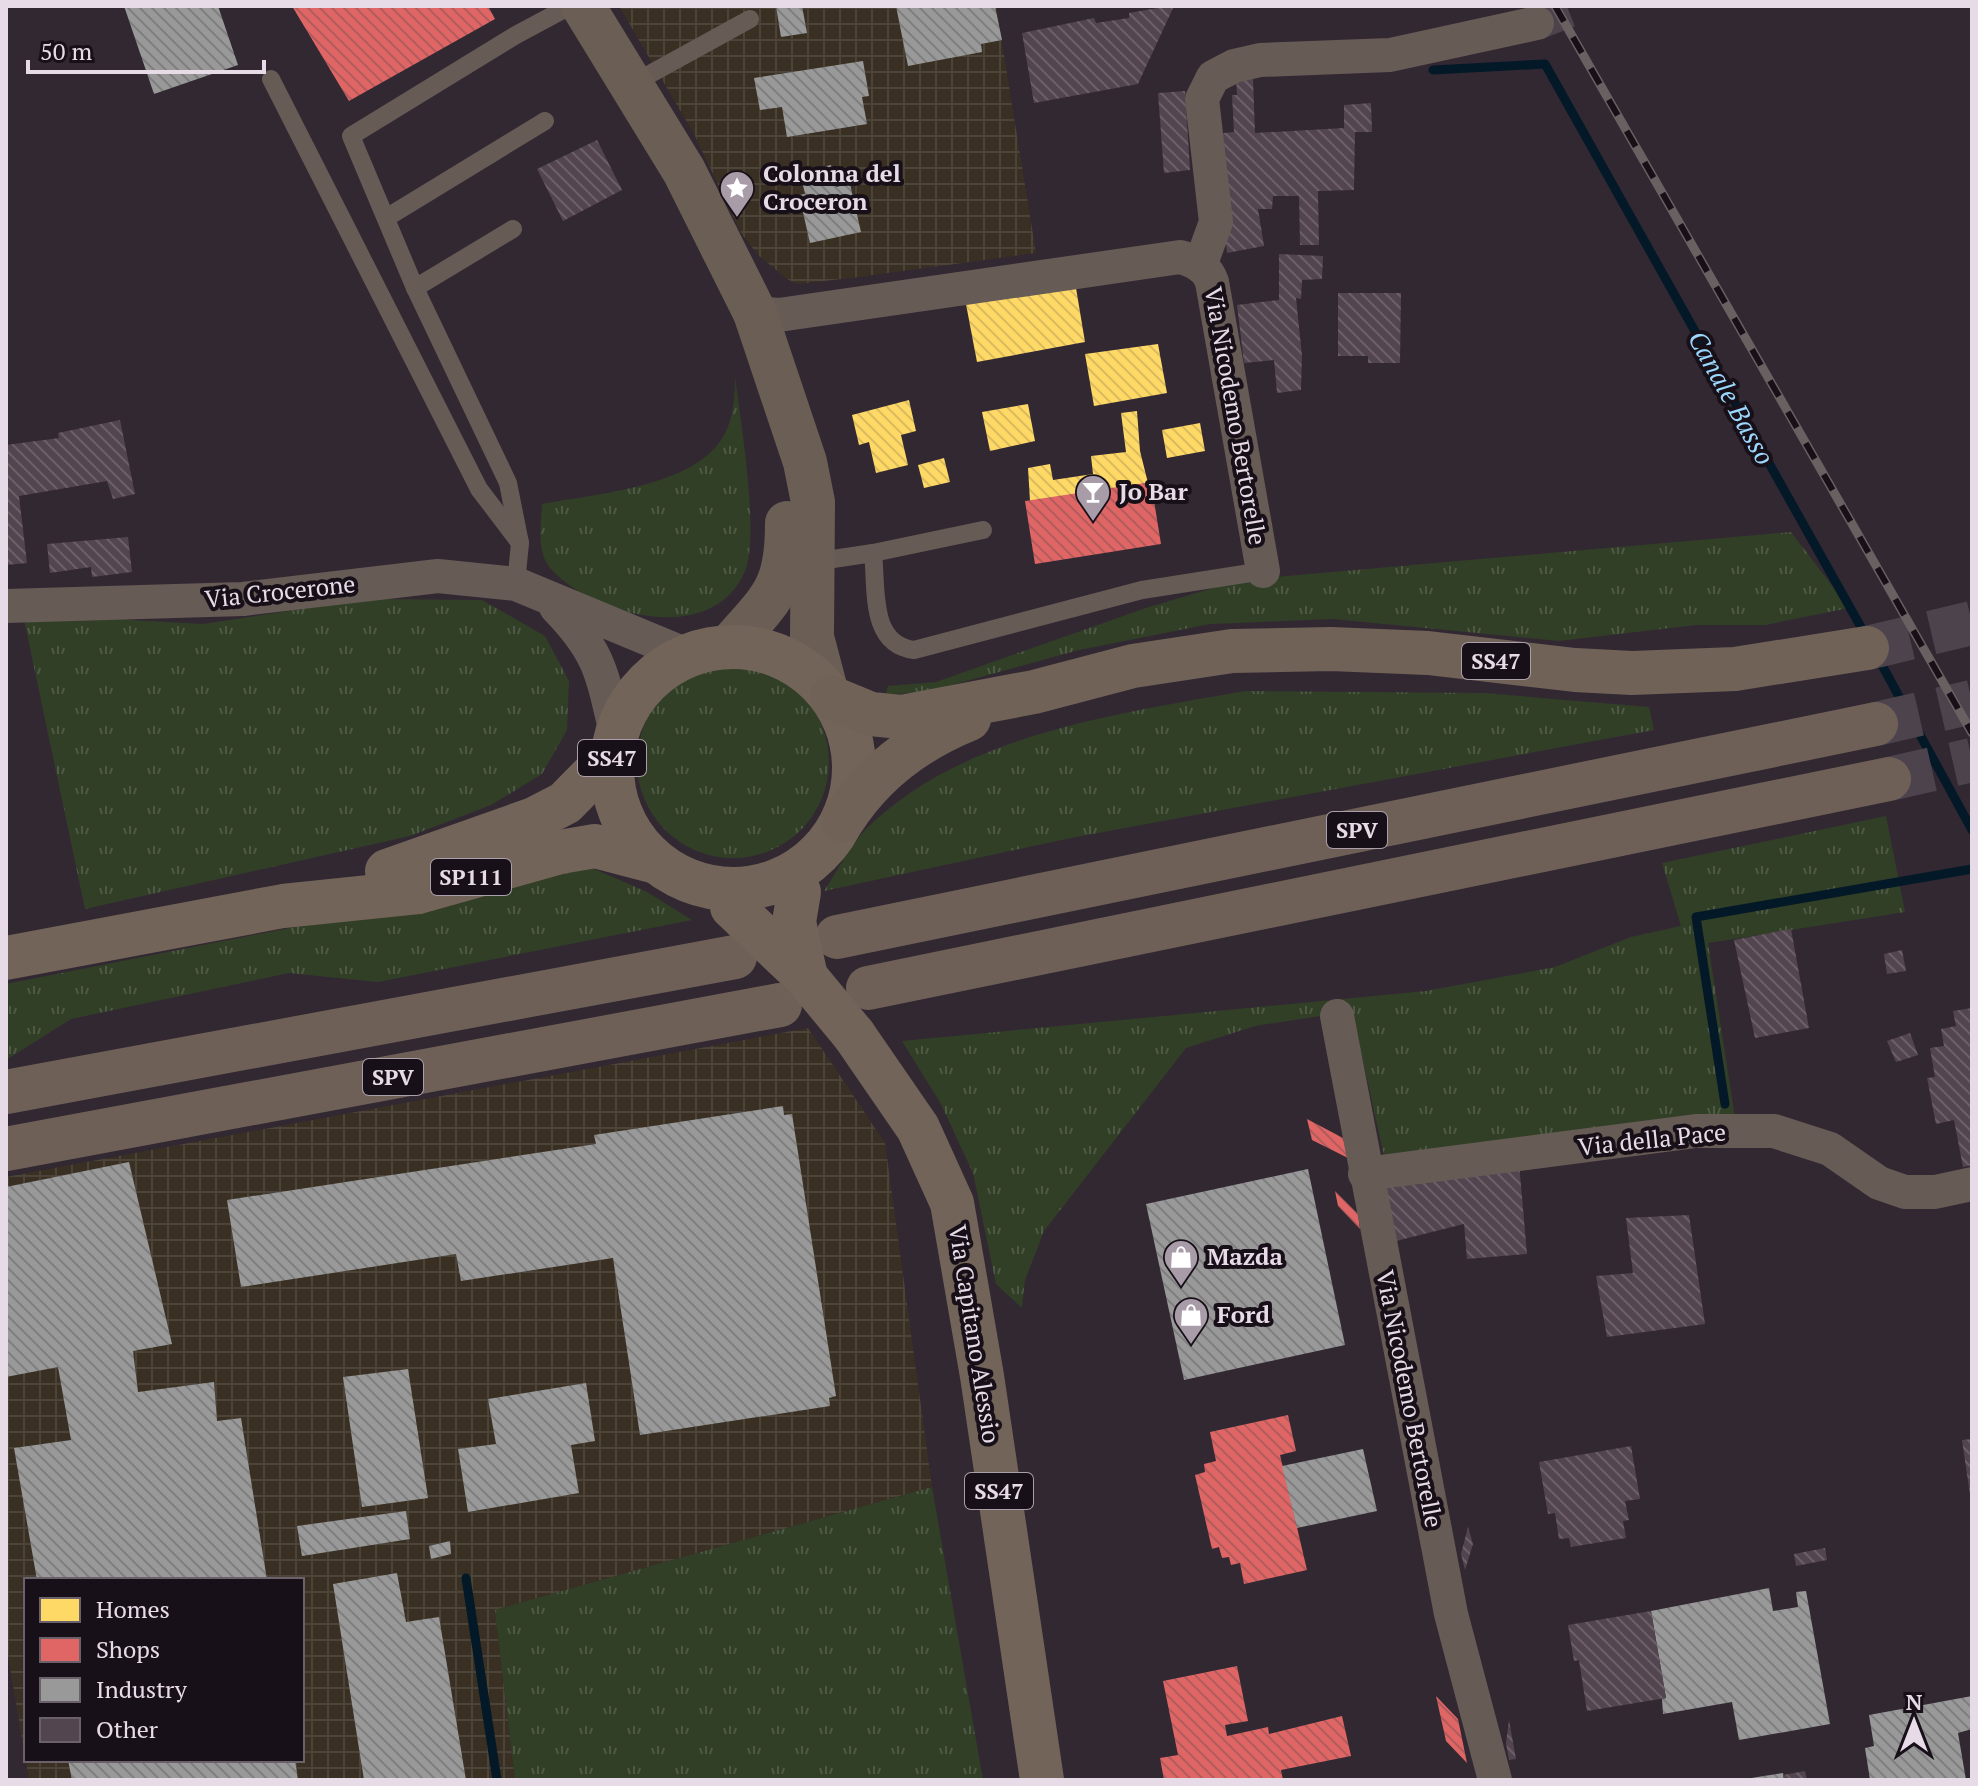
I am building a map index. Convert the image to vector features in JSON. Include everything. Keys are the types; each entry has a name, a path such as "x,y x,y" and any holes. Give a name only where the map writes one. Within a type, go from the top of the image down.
{"highway":[{"name":"SS47","path":"829,694 871,714 901,717 1034,692 1133,666 1232,651 1331,649 1428,653 1575,670 1632,673 1735,669 1867,648"},
{"name":"SS47","path":"843,820 868,785 909,751 956,724 1034,692"},
{"name":"SPV","path":"837,937 1876,724"},
{"name":"SPV","path":"868,988 1889,779"},
{"name":"SPV","path":"6,1092 735,957"},
{"name":"SPV","path":"6,1149 793,991"}],"main road":[{"path":"583,6 684,171 755,313 805,462 813,502 812,637 829,694"},
{"path":"708,651 774,595 783,576 787,558 780,394"},
{"name":"SS47","path":"756,649 783,657 806,671 829,694 847,727 854,758 853,790 843,820 808,875 721,897 656,862 629,832 614,795 614,744 627,708 643,686 663,669 708,651 756,649"},
{"name":"SP111","path":"283,906 534,819 565,803 614,744"},
{"name":"SP111","path":"6,958 283,906 418,892 560,852 595,846 656,862"},
{"name":"Via Capitano Alessio","path":"793,991 794,922 808,875"},
{"name":"Via Capitano Alessio","path":"721,897 793,991 854,1035 918,1128 952,1203 982,1376 1042,1780"}],"street":[{"path":"755,313 779,315 1180,257 1200,266 1216,222 1202,99 1213,77 1234,66 1260,60 1390,55 1537,23"},
{"name":"Via Nicodemo Bertorelle","path":"1200,266 1212,282 1263,571"},
{"name":"Via Crocerone","path":"8,606 243,599 438,576 516,584 550,600 708,651"},
{"name":"Via Crocerone","path":"550,600 586,638 603,674 614,744"},
{"name":"Via Nicodemo Bertorelle","path":"1337,1016 1451,1614 1495,1780"},
{"name":"Via della Pace","path":"1365,1174 1696,1131 1774,1131 1830,1149 1879,1183 1905,1192 1935,1192 1972,1184"}],"lane":[{"path":"516,584 520,543 508,483 415,288 351,136 516,35 570,6"},
{"path":"632,84 750,19"},
{"path":"271,79 479,489 499,520 520,543"},
{"path":"386,218 545,121"},
{"path":"415,288 513,229"},
{"path":"813,562 983,530"},
{"path":"873,553 880,628 890,642 914,650 1142,590 1263,571"}],"shaded area":[{"path":"619,6 996,6 1036,253 797,284 787,279 758,255 741,233 694,134"},
{"path":"808,1028 885,1143 932,1487 495,1610 515,1780 29,1780 26,1762 304,1762 304,1578 24,1578 24,1750 6,1644 6,1177"}],"green space":[{"path":"735,376 748,476 750,532 745,571 729,595 707,610 681,616 652,616 623,611 595,600 551,569 541,547 542,504 641,486 690,467 709,454 727,430 733,407"},
{"path":"1791,532 1849,608 1765,625 1696,625 1559,641 1333,619 1210,624 1079,650 923,693 886,694 888,686 936,682 1146,608 1240,580"},
{"path":"368,599 482,600 545,636 569,681 567,730 542,774 491,805 410,836 85,909 22,610 85,608 131,620 203,624"},
{"path":"733,666 770,674 801,694 821,725 829,762 821,799 801,830 770,850 733,858 696,850 665,830 645,799 637,762 645,725 665,694 696,674"},
{"path":"1245,691 1484,693 1649,707 1654,730 1071,838 824,891 865,830 904,797 947,771 1043,733 1145,709"},
{"path":"1886,816 1905,912 1708,943 1735,1118 1384,1156 1352,1011 1255,1026 1186,1048 1044,1231 1025,1280 1022,1308 996,1284 973,1173 941,1104 902,1041 1426,991 1555,967 1631,937 1681,926 1662,863"},
{"path":"592,868 647,892 692,920 378,982 289,973 71,1019 6,1060 6,984"},
{"path":"932,1487 983,1780 515,1780 495,1610"}],"building: Homes":[{"path":"1076,288 1085,342 977,362 965,299"},
{"path":"1158,344 1167,393 1094,406 1085,354"},
{"path":"909,400 916,431 901,435 908,465 876,473 869,442 859,445 852,415"},
{"path":"1028,404 1035,441 990,451 982,412"},
{"path":"1137,411 1140,451 1148,483 1030,501 1028,468 1050,464 1053,480 1093,474 1091,456 1126,452 1121,413"},
{"path":"1200,423 1205,451 1167,458 1162,430"},
{"path":"944,458 950,482 924,488 918,465"}],"building: Shops":[{"path":"292,6 488,6 495,19 349,101"},
{"name":"Jo Bar","path":"1151,482 1161,544 1035,564 1025,501"},
{"path":"1307,1119 1343,1138 1348,1158 1312,1140"},
{"path":"1335,1191 1358,1214 1360,1229 1338,1206"},
{"path":"1288,1415 1296,1451 1280,1455 1307,1570 1244,1584 1240,1563 1231,1565 1229,1557 1222,1558 1219,1547 1212,1549 1195,1475 1205,1472 1204,1464 1216,1461 1210,1432"},
{"path":"1237,1666 1248,1721 1225,1725 1227,1736 1268,1727 1269,1734 1342,1716 1351,1756 1281,1770 1283,1780 1164,1780 1160,1758 1178,1755 1163,1681"},
{"path":"1436,1696 1458,1719 1467,1763 1446,1741"}],"building: Industry":[{"path":"124,6 218,6 238,65 154,94"},
{"path":"776,6 802,6 807,33 781,37"},
{"path":"896,6 995,6 1002,40 981,44 982,52 908,66"},
{"path":"863,61 869,96 862,97 867,124 787,137 782,107 760,110 754,78"},
{"path":"831,165 836,187 850,184 861,232 810,243 799,195 805,194 800,172"},
{"path":"783,1106 784,1115 792,1114 836,1396 829,1398 830,1406 640,1435 613,1258 461,1281 456,1254 241,1287 227,1200 596,1144 594,1135"},
{"path":"129,1162 172,1344 133,1351 138,1392 214,1382 217,1421 241,1418 267,1578 37,1578 14,1448 71,1440 58,1367 6,1377 6,1187"},
{"path":"1308,1169 1345,1345 1184,1380 1146,1204"},
{"path":"408,1369 428,1498 362,1507 343,1377"},
{"path":"586,1383 595,1441 571,1445 579,1493 468,1512 458,1449 496,1444 488,1399"},
{"path":"1363,1449 1377,1511 1297,1528 1282,1466"},
{"path":"406,1511 410,1539 302,1556 297,1526"},
{"path":"450,1541 451,1554 431,1559 429,1546"},
{"path":"397,1573 406,1622 439,1617 466,1780 364,1780 333,1584"},
{"path":"1769,1588 1773,1611 1798,1607 1796,1592 1806,1591 1830,1724 1739,1740 1732,1702 1663,1714 1662,1699 1666,1698 1651,1611"},
{"path":"1972,1696 1972,1729 1958,1733 1966,1780 1870,1780 1865,1748 1874,1746 1869,1715"},
{"path":"68,1762 295,1762 298,1780 72,1780"},
{"path":"1783,1773 1784,1780 1751,1780 1751,1778"}],"building: Other":[{"path":"1174,6 1138,84 1034,103 1022,33 1094,18 1096,23 1129,18 1129,13"},
{"path":"1236,78 1253,78 1255,133 1344,128 1344,105 1371,103 1372,132 1355,132 1354,190 1318,191 1319,245 1300,245 1299,196 1273,196 1272,209 1258,209 1264,246 1227,253 1213,134 1234,132 1232,95 1237,95"},
{"path":"1185,91 1190,170 1164,173 1158,93"},
{"path":"597,140 622,190 563,221 537,169"},
{"path":"1279,254 1323,256 1322,279 1302,280 1301,299 1296,298 1302,356 1301,390 1277,393 1274,360 1244,363 1237,305 1279,300"},
{"path":"1338,293 1401,293 1400,363 1368,363 1368,356 1338,356"},
{"path":"120,420 135,494 113,499 107,481 19,496 27,563 6,565 6,445 59,438 58,433"},
{"path":"128,537 132,572 92,577 91,567 50,573 47,544"},
{"path":"1791,929 1809,1028 1755,1038 1734,940"},
{"path":"1902,950 1906,971 1887,974 1884,954"},
{"path":"1972,1008 1972,1165 1963,1167 1954,1120 1936,1124 1927,1078 1935,1077 1930,1048 1944,1046 1941,1029 1956,1026 1953,1011"},
{"path":"1910,1033 1918,1055 1896,1062 1887,1041"},
{"path":"1519,1163 1527,1254 1467,1259 1464,1224 1392,1242 1380,1180"},
{"path":"1689,1215 1705,1324 1607,1337 1596,1276 1633,1273 1626,1218"},
{"path":"1972,1439 1972,1495 1970,1495 1962,1440"},
{"path":"1631,1446 1640,1499 1625,1501 1629,1520 1623,1521 1626,1538 1571,1547 1569,1538 1559,1539 1555,1513 1548,1514 1539,1462"},
{"path":"1468,1527 1473,1544 1465,1570 1461,1554"},
{"path":"1825,1548 1827,1560 1796,1566 1794,1554"},
{"path":"1651,1611 1666,1698 1587,1711 1579,1660 1574,1661 1568,1625"},
{"path":"1509,1720 1516,1759 1509,1760 1506,1743"},
{"path":"1805,1771 1807,1780 1784,1780 1783,1775"}],"waterway":[{"name":"Canale Basso","path":"1433,70 1545,64 1866,636"},
{"name":"Canale Basso","path":"1877,656 1972,830"},
{"name":"Canale Basso","path":"1725,1104 1696,917 1972,869"},
{"path":"466,1578 497,1780"}],"tunnel":[{"path":"1537,23 1580,6"},
{"path":"1867,648 1972,623"},
{"path":"1876,724 1972,702"},
{"path":"1889,779 1972,760"}],"railway":[{"path":"1555,6 1972,733"}],"place":[{"name":"Colonna del Croceron","path":"737,219"},
{"name":"Jo Bar","path":"1093,523"},
{"name":"Mazda","path":"1181,1288"},
{"name":"Ford","path":"1191,1346"}]}
